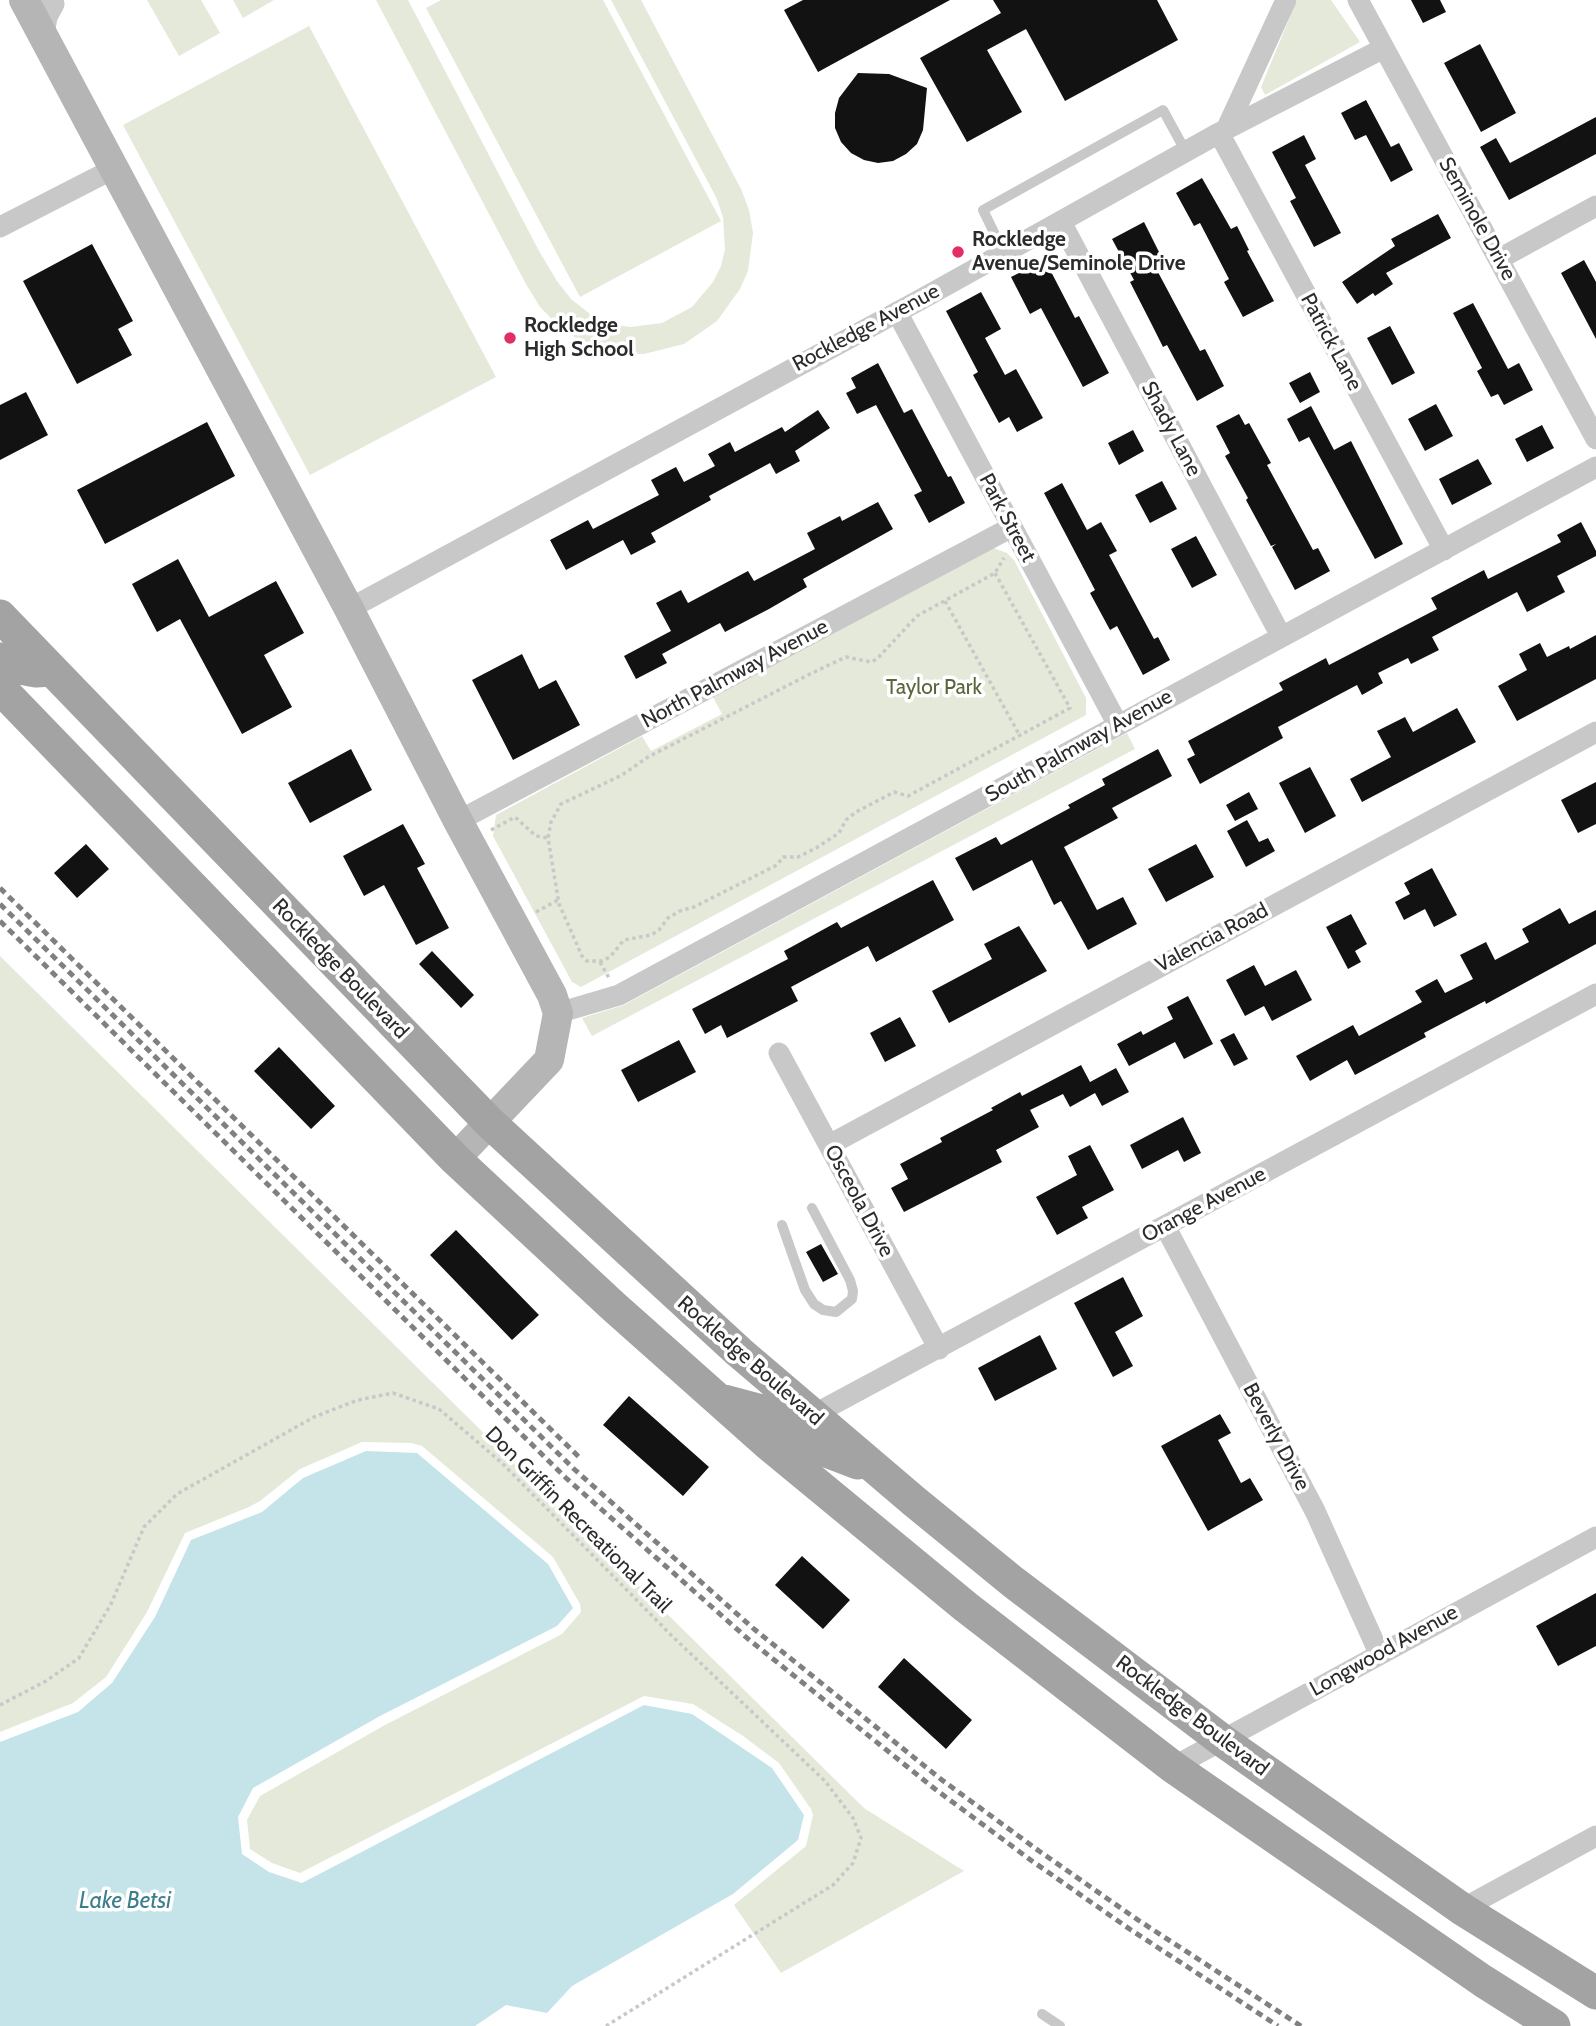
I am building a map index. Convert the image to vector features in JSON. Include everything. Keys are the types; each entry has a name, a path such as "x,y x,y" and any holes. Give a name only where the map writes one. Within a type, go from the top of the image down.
{"main road":[{"name":"Rockledge Boulevard","path":"0,616 489,1122 661,1283 813,1415 1013,1582 1223,1741 1462,1909 1596,1993"},
{"path":"0,659 15,667 36,671 52,670"},
{"path":"0,688 455,1159 767,1443 958,1601 1173,1767 1483,1981 1553,2026"},
{"path":"27,716 45,712 67,716 118,739"},
{"path":"718,1399 788,1418 813,1415"},
{"path":"767,1443 801,1444 877,1470"}],"street":[{"path":"1223,132 1286,0"},
{"name":"Seminole Drive","path":"1358,0 1596,439"},
{"path":"26,1 555,1004 550,1060 455,1159"},
{"name":"Rockledge Avenue","path":"349,609 1186,152 1384,48"},
{"name":"Patrick Lane","path":"1223,132 1444,550"},
{"path":"0,227 115,168"},
{"path":"1499,259 1596,205"},
{"name":"Shady Lane","path":"1061,222 1281,636"},
{"name":"Park Street","path":"897,312 1118,725"},
{"name":"South Palmway Avenue","path":"555,1004 619,995 1596,467"},
{"name":"North Palmway Avenue","path":"458,821 1012,527"},
{"name":"Valencia Road","path":"829,1145 1596,732"},
{"name":"Orange Avenue","path":"813,1415 1596,994"},
{"name":"Osceola Drive","path":"779,1052 939,1349"},
{"name":"Beverly Drive","path":"1164,1226 1315,1511 1379,1653"},
{"name":"Longwood Avenue","path":"1173,1767 1596,1537"},
{"path":"1462,1909 1596,1836"}],"lane":[{"path":"45,40 64,0"},
{"path":"1004,253 982,210 1163,110 1186,152"},
{"path":"782,1225 805,1290 814,1304 823,1310 836,1312 852,1300 853,1291 850,1280 812,1208"},
{"path":"1042,2014 1060,2026"}],"path":[{"path":"995,573 1070,708 908,796 894,792 856,812 846,820 839,832 816,848 798,857 783,857 777,866 694,907 680,911 668,918 659,930 651,935 624,940 610,957 602,961 587,961 582,956 558,900 548,838 551,822 561,804 622,775 648,757 846,657 871,662 877,659 917,616 995,573 1007,552"},
{"path":"945,601 1020,736"},
{"path":"486,833 515,817 536,836 548,838"},
{"path":"531,915 558,900"},
{"name":"Don Griffin Recreational Trail","path":"0,1705 46,1681 79,1658 111,1604 144,1527 177,1494 314,1418 358,1399 393,1393 439,1409 502,1463 672,1636 825,1780 853,1818 861,1838 853,1863 833,1885 606,2026"}],"green space":[{"path":"147,0 201,0 220,33 179,56"},
{"path":"233,0 274,0 243,18"},
{"path":"376,0 408,0 557,281 571,299 590,314 610,324 630,327 662,323 692,307 713,282 725,249 723,217 716,197 611,0 641,0 741,189 749,210 753,233 748,271 740,289 717,321 684,344 644,354 601,350 577,339 557,324 540,307 526,284"},
{"path":"441,0 603,0 721,221 580,297 426,8"},
{"path":"1297,0 1331,0 1360,42 1265,95 1261,87"},
{"path":"309,26 496,377 310,475 123,125"},
{"name":"Taylor Park","path":"991,547 1007,553 1014,560 1086,698 1086,715 581,987 572,982 493,836 496,815 642,736 651,751 722,714 713,697"},
{"path":"1127,733 1135,749 592,1036 582,1018 624,1005"},
{"path":"0,956 864,1808 964,1871 781,1973 734,1905 806,1846 813,1815 811,1809 779,1763 743,1736 693,1704 644,1696 300,1873 272,1863 250,1849 247,1820 260,1796 385,1725 562,1634 581,1612 580,1604 553,1557 422,1446 411,1443 362,1442 300,1469 249,1507 185,1533 147,1612 106,1677 73,1703 0,1732"}],"water":[{"name":"Lake Betsi","path":"366,1451 417,1453 548,1564 573,1608 557,1626 380,1716 253,1788 238,1817 242,1854 269,1872 302,1883 644,1705 692,1714 772,1768 804,1815 798,1840 733,1894 572,1986 547,2013 506,2005 475,2026 0,2026 0,1742 78,1712 112,1683 155,1617 191,1540 262,1512 303,1478"}],"building":[{"path":"803,0 950,0 818,72 784,10"},
{"path":"993,0 1157,0 1178,40 1065,101 1026,29 987,50 1022,112 967,142 920,58 1001,13"},
{"path":"1411,0 1440,0 1446,12 1423,23"},
{"path":"1480,44 1516,113 1481,132 1444,63"},
{"path":"858,73 889,74 927,88 923,130 917,144 893,161 878,163 851,153 841,142 835,128 839,98"},
{"path":"1366,100 1391,147 1399,143 1413,170 1391,182 1366,135 1355,140 1341,113"},
{"path":"1596,117 1596,154 1509,200 1480,147 1496,138 1510,163"},
{"path":"1304,135 1316,159 1305,165 1341,233 1314,247 1290,201 1296,198 1272,152"},
{"path":"1202,178 1231,229 1237,226 1274,301 1243,317 1224,282 1229,279 1200,223 1194,226 1176,193"},
{"path":"1438,214 1451,238 1386,273 1393,284 1357,304 1342,282 1395,246 1391,239"},
{"path":"1144,222 1160,254 1151,259 1200,351 1205,349 1224,386 1197,401 1167,345 1163,347 1130,282 1134,280 1112,239"},
{"path":"92,244 133,321 118,329 132,355 77,384 23,281"},
{"path":"1045,260 1075,318 1079,316 1109,373 1083,387 1041,308 1030,314 1011,277"},
{"path":"1584,260 1596,282 1596,339 1561,273"},
{"path":"981,292 1001,329 985,338 1005,375 1016,369 1043,418 1017,432 1009,417 999,423 973,375 978,372 946,311"},
{"path":"1473,303 1508,369 1519,363 1533,390 1504,405 1498,394 1491,397 1477,371 1482,368 1453,313"},
{"path":"1390,326 1415,373 1392,385 1367,338"},
{"path":"878,363 904,413 912,409 965,503 929,523 914,495 922,491 876,405 857,414 846,393 856,388 851,378"},
{"path":"1310,372 1320,392 1300,403 1289,383"},
{"path":"26,392 48,435 0,460 0,405"},
{"path":"1436,404 1453,436 1425,451 1408,419"},
{"path":"1311,406 1334,450 1351,441 1403,544 1375,559 1309,437 1299,442 1287,419"},
{"path":"818,410 830,428 795,451 800,461 776,474 770,463 709,496 711,500 651,533 656,542 631,555 623,540 566,570 550,540 588,520 593,529 659,495 651,480 676,467 684,482 715,466 708,454 730,442 735,452 782,427 785,432"},
{"path":"1239,414 1245,425 1249,423 1271,463 1267,465 1313,550 1318,548 1330,571 1295,590 1272,547 1276,544 1271,546 1225,456 1230,453 1216,426"},
{"path":"207,422 235,476 105,544 77,490"},
{"path":"1542,425 1554,448 1527,462 1515,439"},
{"path":"1133,430 1144,451 1119,465 1108,443"},
{"path":"1478,459 1492,484 1452,505 1439,479"},
{"path":"1162,481 1177,509 1150,523 1135,495"},
{"path":"1062,483 1087,530 1101,522 1117,551 1109,555 1154,639 1158,637 1170,660 1143,675 1117,626 1110,630 1090,593 1095,590 1044,493"},
{"path":"878,502 893,529 803,579 807,587 769,609 725,632 720,623 662,654 667,663 636,679 624,656 671,631 656,603 681,590 688,603 748,571 754,581 815,549 807,533 840,516 842,521"},
{"path":"1581,522 1596,556 1557,576 1565,592 1527,612 1517,592 1432,637 1439,650 1411,664 1408,658 1378,673 1383,683 1362,695 1357,685 1278,727 1283,738 1200,784 1187,759 1195,755 1188,741 1283,690 1279,683 1326,658 1329,665 1437,609 1431,598 1484,570 1488,579 1561,542 1557,535"},
{"path":"1196,536 1217,575 1192,588 1171,549"},
{"path":"178,559 209,617 276,581 304,633 264,655 292,707 242,734 180,619 157,632 132,584"},
{"path":"1596,635 1596,679 1517,721 1498,686 1527,670 1519,654 1540,643 1547,657 1569,646 1570,649"},
{"path":"522,654 539,689 556,680 580,725 513,760 472,680"},
{"path":"1457,708 1476,742 1362,802 1350,779 1391,757 1377,731 1405,717 1413,732"},
{"path":"351,749 372,790 310,823 288,783"},
{"path":"1158,749 1172,776 1112,808 1118,818 1064,847 1097,910 1123,897 1137,924 1088,950 1061,901 1054,905 1032,860 973,891 955,858 996,837 1001,845 1070,808 1068,805 1105,785 1102,779"},
{"path":"1310,767 1336,816 1305,833 1279,783"},
{"path":"1596,782 1596,824 1578,833 1561,800"},
{"path":"1249,792 1258,809 1235,821 1226,805"},
{"path":"1247,820 1259,842 1268,838 1275,851 1246,867 1227,831"},
{"path":"403,824 425,864 417,868 449,928 416,945 384,885 364,896 343,856"},
{"path":"86,844 109,869 77,898 54,873"},
{"path":"1196,844 1214,877 1166,902 1148,869"},
{"path":"1432,868 1457,915 1434,927 1425,909 1404,920 1395,902 1410,894 1404,883"},
{"path":"933,880 954,920 876,962 868,946 791,987 798,1001 727,1038 721,1025 705,1034 692,1009 788,959 784,951 837,922 841,928"},
{"path":"1560,908 1569,924 1596,910 1596,944 1486,1004 1485,1001 1424,1033 1426,1037 1355,1075 1347,1060 1310,1081 1296,1056 1353,1025 1359,1036 1422,1002 1415,991 1437,979 1445,993 1473,979 1460,955 1486,942 1495,960 1529,942 1522,929"},
{"path":"1351,914 1367,944 1355,951 1361,962 1348,969 1326,927"},
{"path":"1019,926 1047,971 949,1023 932,991 992,959 984,944"},
{"path":"432,951 474,995 461,1008 419,964"},
{"path":"1254,965 1265,986 1296,970 1312,1000 1272,1021 1264,1006 1245,1016 1226,980"},
{"path":"1188,996 1213,1044 1184,1059 1175,1042 1129,1066 1117,1044 1141,1031 1143,1035 1173,1019 1167,1007"},
{"path":"900,1017 916,1046 885,1062 870,1033"},
{"path":"1234,1033 1248,1059 1234,1066 1220,1040"},
{"path":"679,1040 696,1072 638,1102 621,1070"},
{"path":"279,1047 335,1106 311,1129 254,1071"},
{"path":"1081,1065 1090,1082 1116,1068 1129,1092 1102,1106 1095,1093 1070,1107 1063,1094 1030,1110 1039,1127 996,1150 1002,1162 904,1212 891,1188 908,1179 900,1164 942,1142 940,1138 993,1110 991,1108 1020,1092 1022,1096"},
{"path":"1183,1117 1201,1153 1184,1162 1178,1150 1142,1169 1130,1145"},
{"path":"1090,1145 1114,1190 1082,1207 1088,1218 1057,1235 1036,1197 1077,1175 1068,1156"},
{"path":"456,1230 539,1315 512,1340 430,1255"},
{"path":"821,1244 838,1274 823,1282 806,1252"},
{"path":"1123,1277 1143,1316 1115,1332 1133,1366 1113,1377 1074,1303"},
{"path":"1040,1335 1057,1369 995,1401 978,1368"},
{"path":"629,1396 709,1467 683,1496 603,1425"},
{"path":"1220,1414 1231,1433 1218,1440 1241,1483 1250,1478 1263,1500 1208,1531 1161,1446"},
{"path":"802,1556 850,1600 823,1629 775,1585"},
{"path":"1596,1593 1596,1646 1558,1666 1536,1626"},
{"path":"904,1658 972,1720 946,1749 878,1687"}],"railway":[{"path":"0,888 582,1460"},
{"path":"0,904 574,1469 754,1629 942,1780 1039,1851 1138,1920 1301,2026"},
{"path":"0,921 566,1478 747,1638 935,1789 1032,1861 1131,1930 1278,2026"}],"place":[{"name":"Rockledge Avenue/Seminole Drive","path":"958,252"},
{"name":"Rockledge High School","path":"510,338"}]}
